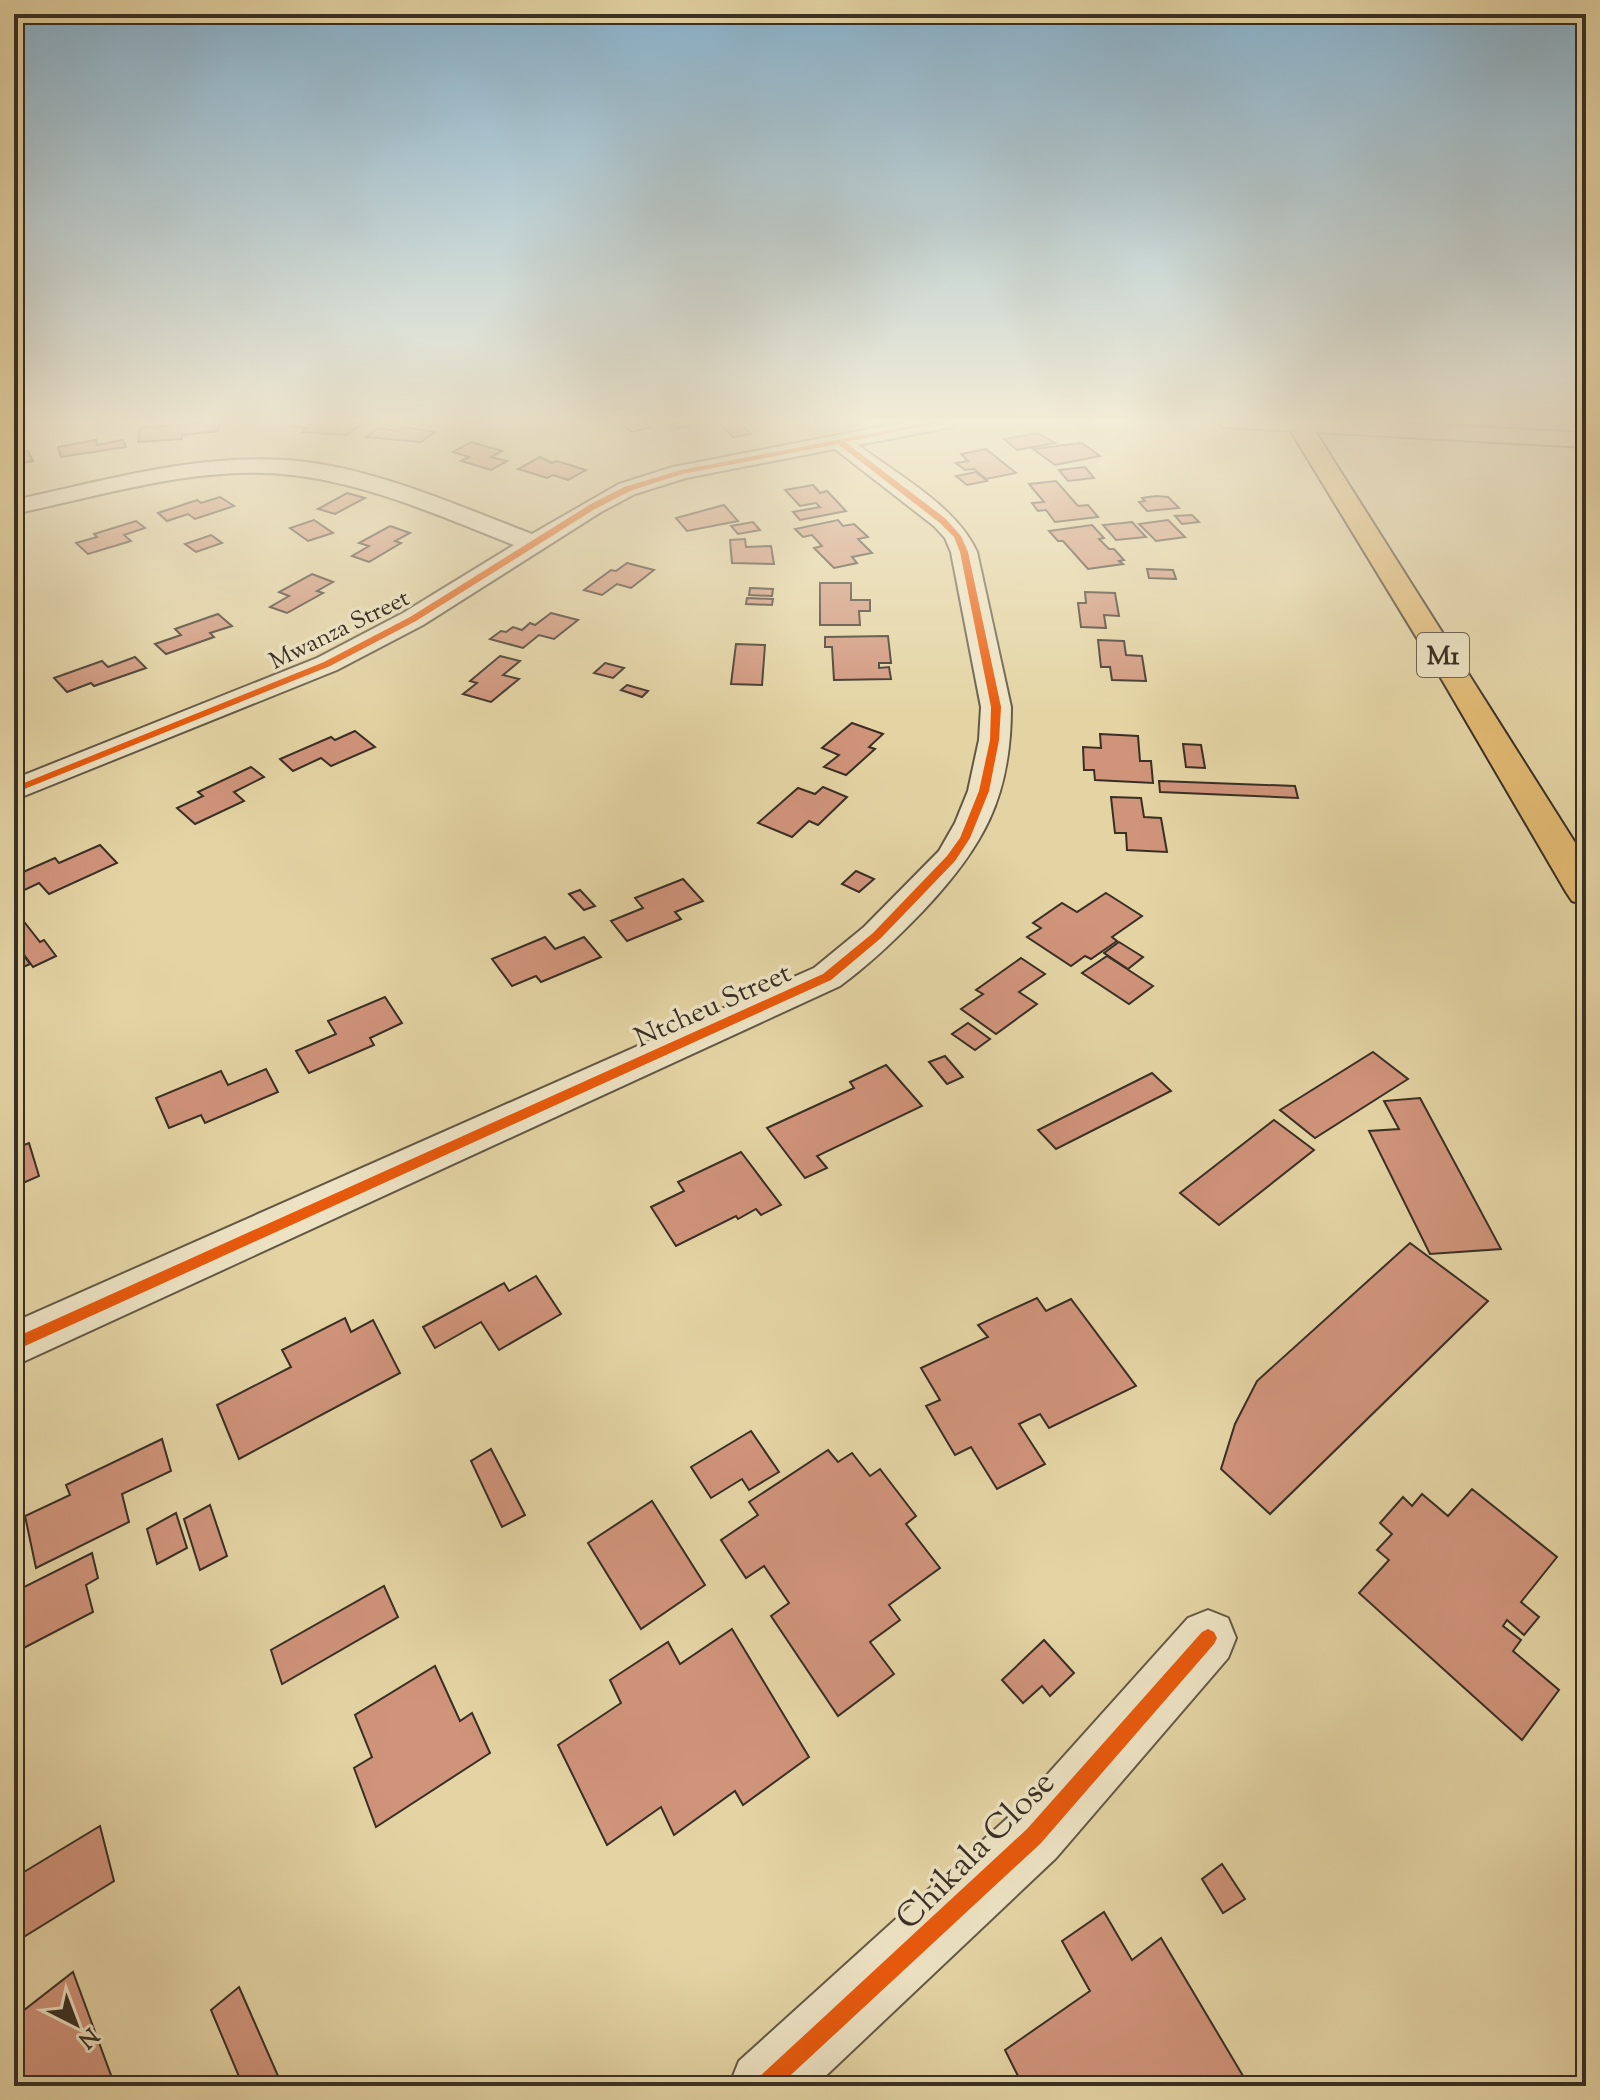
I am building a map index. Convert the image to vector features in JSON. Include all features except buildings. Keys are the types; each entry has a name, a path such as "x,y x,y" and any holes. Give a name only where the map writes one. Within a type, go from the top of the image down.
{"highway":[{"name":"M1","path":"1357,518 1586,892"}],"street":[{"path":"464,518 533,543"},
{"name":"Mwanza Street","path":"14,790 327,664 413,619 574,518"},
{"name":"Ntcheu Street","path":"14,1345 827,977 860,954 947,863 965,838 988,778 996,707 964,552 957,536 939,518"},
{"name":"Chikala Close","path":"764,2086 1034,1836 1208,1638"}],"cycle path":[{"path":"14,790 327,664 413,619 574,518"},
{"path":"14,1345 827,977 877,936 940,872 961,845 978,807 992,757 996,707 964,552 957,536 939,518"},
{"path":"764,2086 1034,1836 1208,1638"}]}
